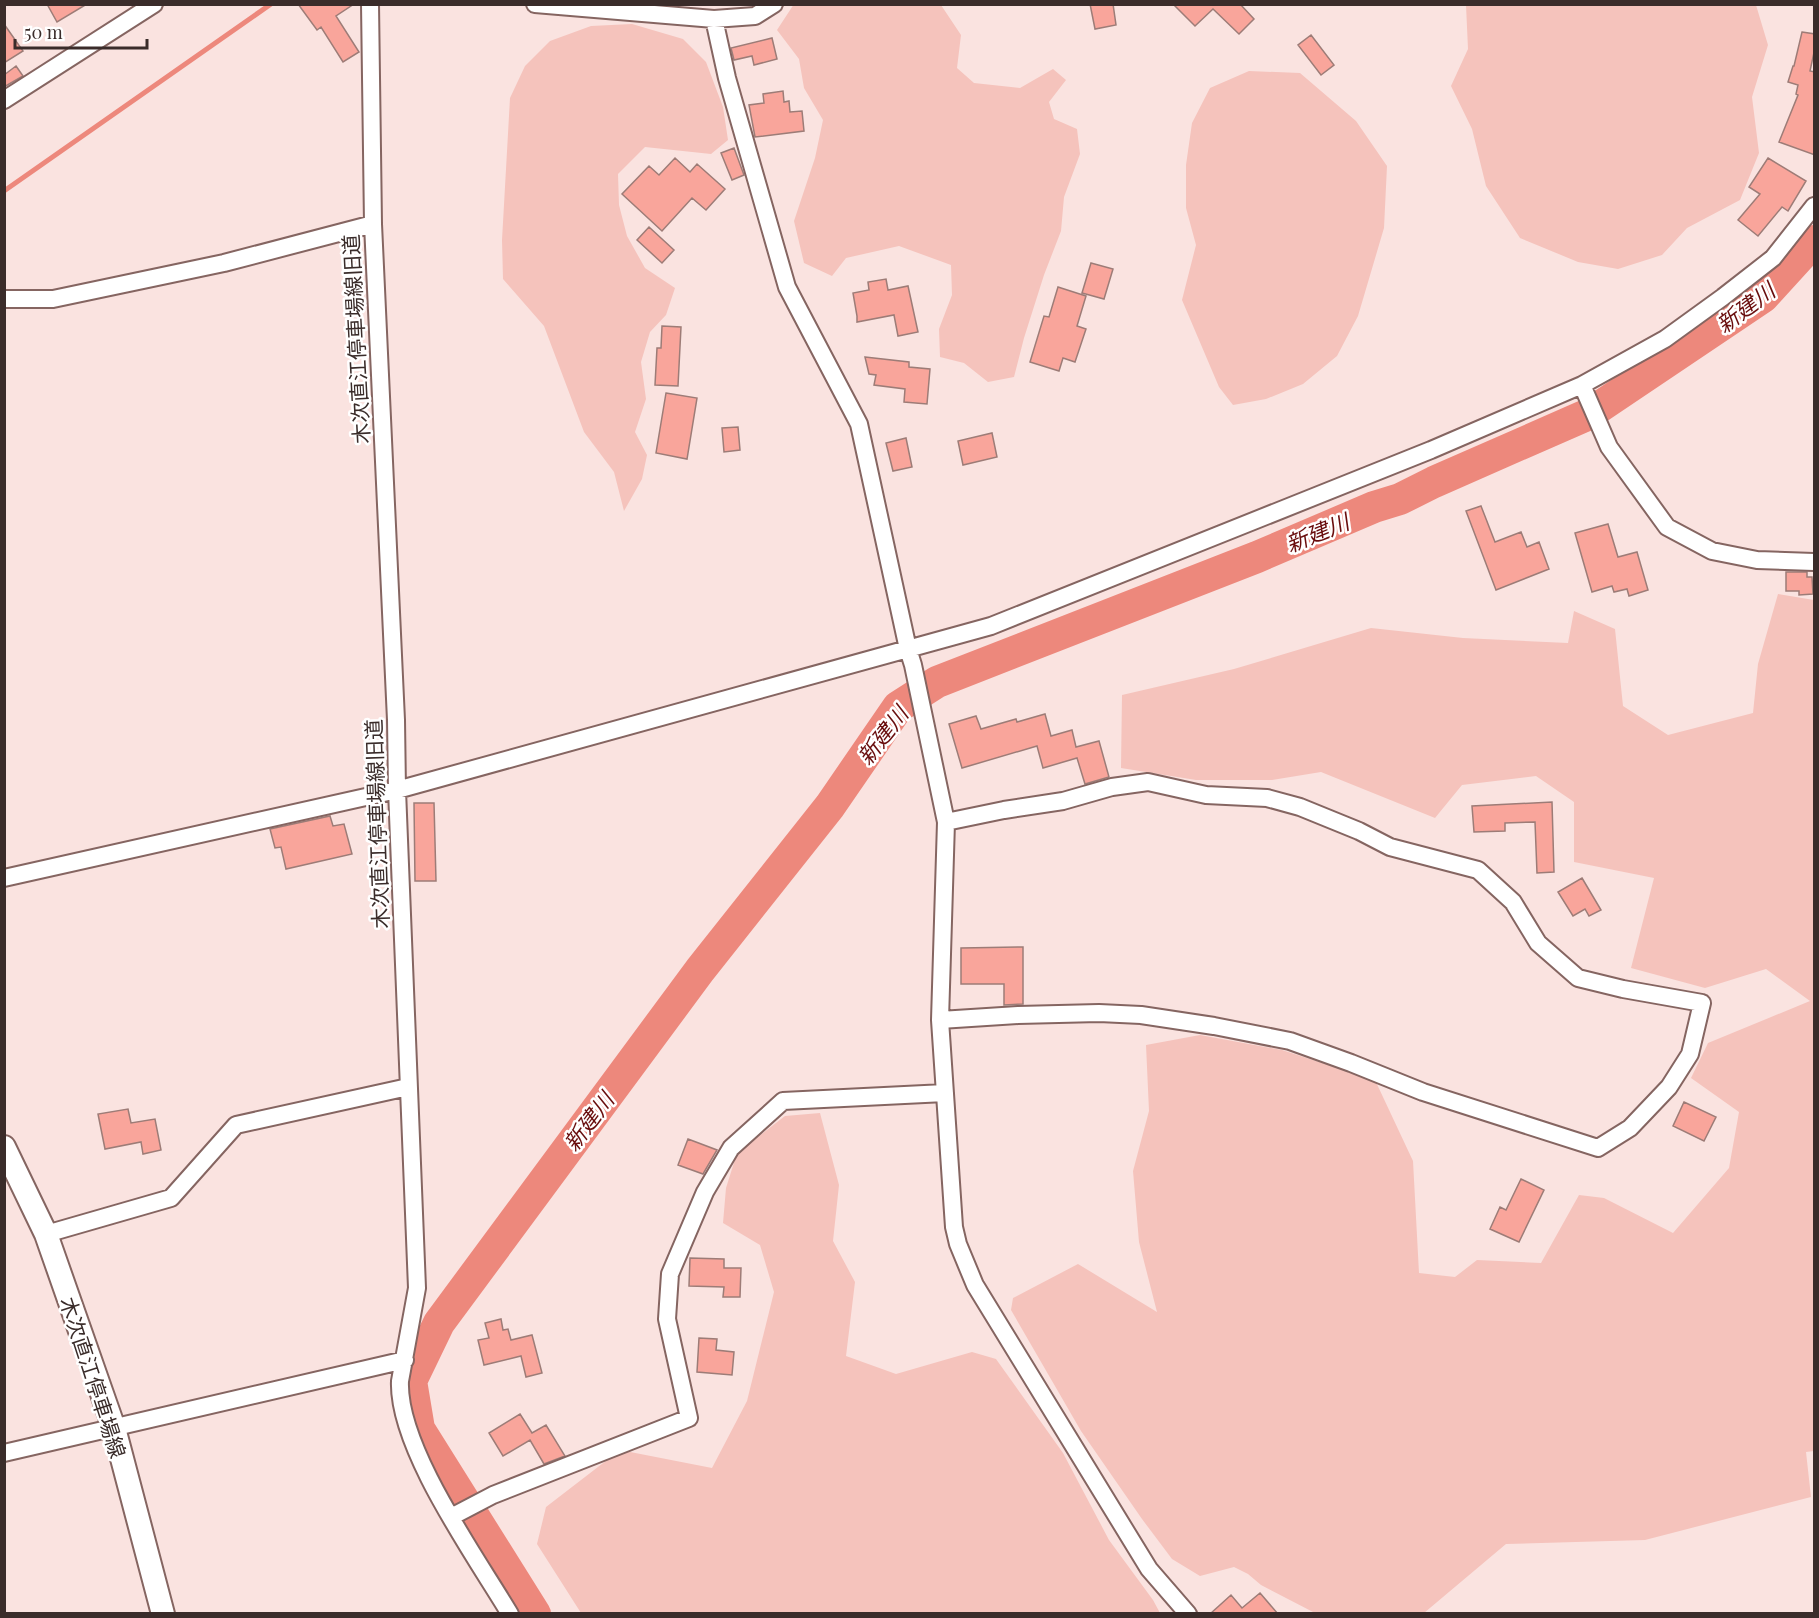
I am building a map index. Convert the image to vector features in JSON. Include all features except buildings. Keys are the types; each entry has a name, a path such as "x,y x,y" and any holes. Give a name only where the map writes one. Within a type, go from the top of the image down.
{"main road":[{"name":"木次直江停車場線","path":"4,1147 46,1234 114,1428 163,1614"}],"street":[{"path":"4,100 154,4"},
{"name":"木次直江停車場線旧道","path":"369,4 372,224 395,708 417,1288 400,1393 406,1421 421,1460 451,1517 510,1614"},
{"path":"535,4 714,19 755,16 774,4"},
{"path":"714,19 727,78 787,287 859,424 908,649 914,665 946,822 940,1020 954,1227 958,1244 975,1285 1149,1569 1188,1614"},
{"path":"4,878 397,790 991,626 1584,390 1665,339 1773,258 1815,206"},
{"path":"4,298 53,299 224,263 372,224"},
{"path":"1584,390 1609,447 1667,526 1712,551 1757,560 1815,562"},
{"path":"940,1020 1029,1014 1141,1015 1214,1026 1290,1041 1423,1092 1598,1148 1630,1128 1669,1087 1690,1054 1702,1003 1623,989 1578,978 1538,943 1513,902 1478,870 1390,847 1359,831 1300,807 1267,798 1206,795 1148,782 1112,787 1063,801 946,822"},
{"path":"46,1234 171,1198 236,1125 408,1087"},
{"path":"451,1517 493,1495 689,1418 667,1319 670,1274 705,1192 731,1148 783,1101 945,1093"},
{"path":"4,1453 405,1360"}],"shaded area":[{"path":"794,4 941,5 961,35 957,68 974,83 1020,88 1053,69 1066,80 1049,102 1054,119 1077,129 1080,154 1064,197 1061,231 1044,275 1014,377 988,382 964,363 940,357 939,329 952,295 951,265 899,246 846,258 832,276 804,263 794,221 815,158 823,120 804,88 799,59 777,30"},
{"path":"1466,5 1756,5 1768,45 1752,97 1759,153 1740,200 1687,228 1662,255 1618,269 1578,262 1520,238 1486,186 1472,129 1451,86 1468,49"},
{"path":"632,24 683,39 706,62 723,107 728,140 711,154 645,147 618,174 619,205 627,236 645,268 675,288 666,315 650,332 641,362 646,399 635,432 647,455 642,479 624,511 614,472 584,432 544,326 503,279 502,240 510,98 525,66 550,41 591,26"},
{"path":"1249,71 1300,73 1356,121 1387,166 1384,228 1358,316 1337,356 1303,384 1266,399 1233,405 1219,387 1182,300 1196,245 1186,208 1186,165 1192,123 1210,88"},
{"path":"1778,594 1814,600 1814,1451 1806,1452 1811,1497 1645,1540 1506,1544 1424,1613 1315,1613 1261,1585 1248,1574 1234,1567 1200,1576 1172,1559 1081,1431 1011,1310 1013,1298 1078,1264 1157,1312 1139,1242 1133,1171 1149,1111 1146,1045 1200,1035 1282,1050 1375,1080 1413,1161 1419,1273 1455,1277 1477,1260 1541,1263 1579,1195 1604,1198 1673,1233 1729,1168 1739,1112 1691,1078 1708,1043 1810,1001 1766,969 1705,988 1631,968 1654,878 1574,862 1574,802 1536,776 1462,785 1435,818 1321,772 1272,780 1196,780 1121,768 1122,695 1234,669 1371,628 1463,638 1568,643 1574,611 1615,629 1623,706 1668,735 1753,713 1758,664"},
{"path":"820,1113 839,1185 833,1241 855,1282 846,1356 896,1374 972,1352 996,1359 1063,1453 1109,1540 1160,1613 581,1613 537,1544 546,1507 620,1450 712,1468 747,1401 774,1292 760,1245 723,1223 726,1188 737,1153 785,1116"}],"waterway":[{"path":"4,191 271,4"},
{"name":"新建川","path":"535,1614 419,1429 411,1381 439,1323 700,970 830,806 898,707 937,682 1257,557 1374,507 1400,499 1589,414 1763,297 1814,241"}]}
